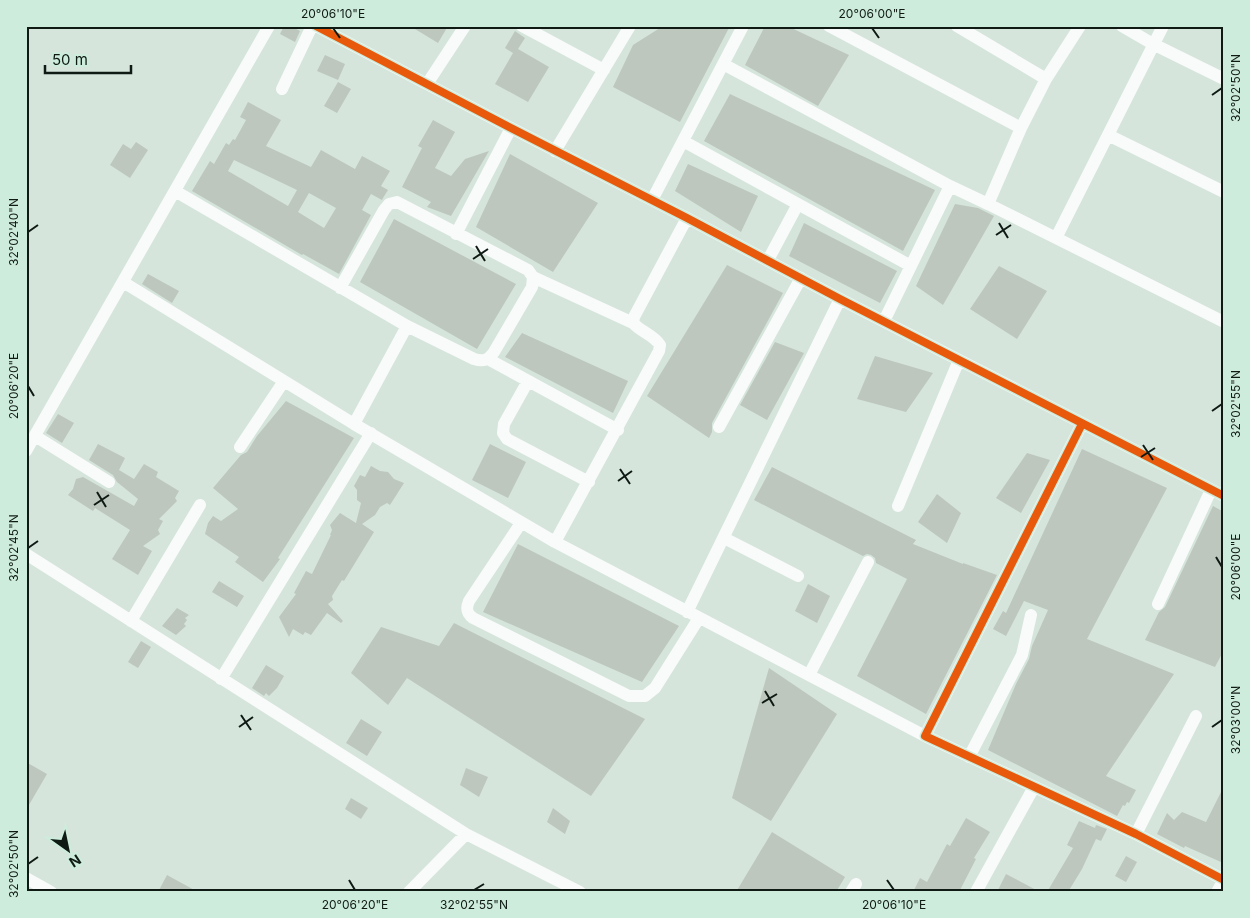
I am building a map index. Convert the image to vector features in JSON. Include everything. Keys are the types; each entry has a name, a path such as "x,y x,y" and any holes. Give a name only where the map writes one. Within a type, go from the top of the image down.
{"street":[{"path":"26,451 268,26"},
{"path":"282,89 312,26"},
{"path":"316,26 339,31 427,84 1224,496"},
{"path":"427,84 465,26"},
{"path":"522,26 604,70"},
{"path":"555,151 630,26"},
{"path":"652,200 743,26"},
{"path":"829,26 1021,128"},
{"path":"957,26 1046,79"},
{"path":"988,204 1021,128 1046,79 1080,26"},
{"path":"1122,26 1224,79"},
{"path":"1056,238 1163,26"},
{"path":"723,64 950,186 1224,322"},
{"path":"456,234 511,128"},
{"path":"1108,135 1224,192"},
{"path":"683,141 911,266"},
{"path":"884,321 950,186"},
{"path":"175,191 407,326 474,359 482,361 488,359 494,352 532,287 533,277"},
{"path":"340,288 384,210 389,204 397,202 528,270 533,277 634,323 657,340 660,345 659,351 618,430 555,542"},
{"path":"768,260 798,204"},
{"path":"634,323 634,317 687,218"},
{"path":"719,427 801,278"},
{"path":"123,282 354,424 555,542 925,736 1136,834 1224,880 1217,892"},
{"path":"687,612 840,299"},
{"path":"354,424 407,326"},
{"path":"488,359 618,430"},
{"path":"898,506 959,360"},
{"path":"240,447 284,381"},
{"path":"528,381 504,424 503,433 507,440 589,482"},
{"path":"925,736 1082,424"},
{"path":"221,679 371,433"},
{"path":"35,436 109,482"},
{"path":"1158,604 1211,490"},
{"path":"131,621 200,505"},
{"path":"521,523 469,601 468,614 473,618 629,696 645,696 655,688 699,618"},
{"path":"724,538 798,576"},
{"path":"26,554 466,834 580,892"},
{"path":"809,675 868,562"},
{"path":"969,757 1022,655 1031,615"},
{"path":"1136,834 1196,716"},
{"path":"976,892 1034,787"},
{"path":"409,892 466,834"},
{"path":"26,878 50,892"}],"building":[{"path":"284,26 291,26 300,31 295,42 280,34"},
{"path":"410,26 448,26 438,43"},
{"path":"663,26 730,26 680,122 613,87 633,45"},
{"path":"765,26 787,26 849,55 818,106 745,65"},
{"path":"515,31 525,38 518,49 549,67 528,102 495,84 513,53 505,48"},
{"path":"325,55 345,64 338,80 317,71"},
{"path":"338,82 351,89 337,113 324,106"},
{"path":"730,94 935,190 903,251 704,141"},
{"path":"248,102 281,120 266,146 311,167 321,150 355,169 362,156 390,171 381,186 388,190 382,200 371,194 362,210 371,215 339,274 302,255 192,191 210,161 214,164 226,143 229,145 233,139 235,140 246,120 240,117","holes":["234,160 297,190 288,206 228,171","309,193 336,208 324,228 298,212"]},
{"path":"433,120 455,132 435,168 451,176 465,159 489,151 451,216 427,207 431,202 402,187 422,148 418,146"},
{"path":"136,142 148,150 130,178 110,165 123,144 131,149"},
{"path":"510,154 598,203 553,272 476,227"},
{"path":"688,164 758,196 741,232 675,191"},
{"path":"955,204 978,208 994,216 943,305 916,286"},
{"path":"394,219 516,284 477,349 360,282"},
{"path":"804,223 897,271 880,303 789,256"},
{"path":"727,265 783,293 712,423 712,432 709,438 647,396"},
{"path":"999,266 1047,291 1017,339 970,309"},
{"path":"148,274 179,291 172,303 142,284"},
{"path":"522,333 628,381 613,413 505,357"},
{"path":"775,342 804,353 767,420 740,405"},
{"path":"875,356 933,373 906,412 857,399"},
{"path":"286,401 354,438 278,558 280,559 263,582 235,562 239,557 205,534 208,523 213,516 221,521 238,509 213,488 241,455 247,452 257,436"},
{"path":"58,414 74,423 62,443 46,433"},
{"path":"98,444 125,458 119,470 134,479 144,464 158,472 156,477 179,491 175,498 177,501 159,519 163,521 158,530 160,534 143,546 152,551 138,575 112,559 130,530 95,508 93,511 68,495 73,489 76,479 83,477 134,506 138,499 117,482 113,475 89,460"},
{"path":"490,444 526,462 508,498 472,480"},
{"path":"1082,449 1167,488 1087,639 1174,674 1106,776 1136,790 1129,803 1127,802 1125,806 1123,805 1117,816 988,750 1016,684 1029,659 1032,646 1048,610 1024,601 1006,636 993,629 1003,611 1006,613"},
{"path":"1027,453 1050,460 1021,513 996,498"},
{"path":"371,466 380,471 388,472 394,479 404,483 390,505 387,503 380,507 375,515 362,524 374,532 344,581 342,580 332,596 333,600 328,604 343,621 341,623 327,613 311,635 305,632 303,635 293,629 289,637 279,617 296,594 294,593 306,571 312,574 331,535 330,525 340,513 356,523 361,503 357,500 357,490 354,486 360,475 365,477"},
{"path":"772,467 916,540 913,544 997,575 926,714 857,676 907,579 876,563 875,558 871,555 863,556 754,500"},
{"path":"937,494 961,513 947,543 918,522"},
{"path":"1213,506 1224,512 1224,650 1215,667 1145,640 1159,612 1165,607"},
{"path":"518,544 679,626 642,682 483,612"},
{"path":"219,581 244,596 237,607 212,592"},
{"path":"808,584 830,596 817,623 795,611"},
{"path":"177,608 189,615 185,618 187,620 184,624 186,626 176,635 162,626"},
{"path":"454,623 645,719 591,796 407,678 388,705 351,673 381,627 439,646"},
{"path":"141,641 151,647 138,668 128,662"},
{"path":"266,665 284,676 277,688 269,696 266,693 264,696 252,688"},
{"path":"769,668 837,714 771,821 732,798"},
{"path":"361,719 382,732 367,756 346,743"},
{"path":"26,762 47,774 26,810"},
{"path":"466,768 488,777 479,797 460,785"},
{"path":"1224,786 1224,857 1221,862 1185,846 1184,848 1157,834 1167,813 1174,820 1182,812 1206,822"},
{"path":"351,798 368,808 361,819 345,809"},
{"path":"553,808 570,821 565,834 547,822"},
{"path":"966,818 990,832 974,858 976,859 959,892 913,892 920,878 927,882 947,844 950,846"},
{"path":"1079,821 1095,828 1096,825 1107,829 1101,841 1096,839 1082,869 1068,892 1047,892 1073,848 1067,845"},
{"path":"772,832 845,877 836,892 736,892"},
{"path":"1126,856 1137,862 1126,882 1115,876"},
{"path":"1006,874 1040,892 997,892"},
{"path":"167,875 198,892 158,892"}],"cycle path":[{"path":"316,26 840,299 1224,496"},
{"path":"1082,424 925,736 1136,834 1224,880"}]}
